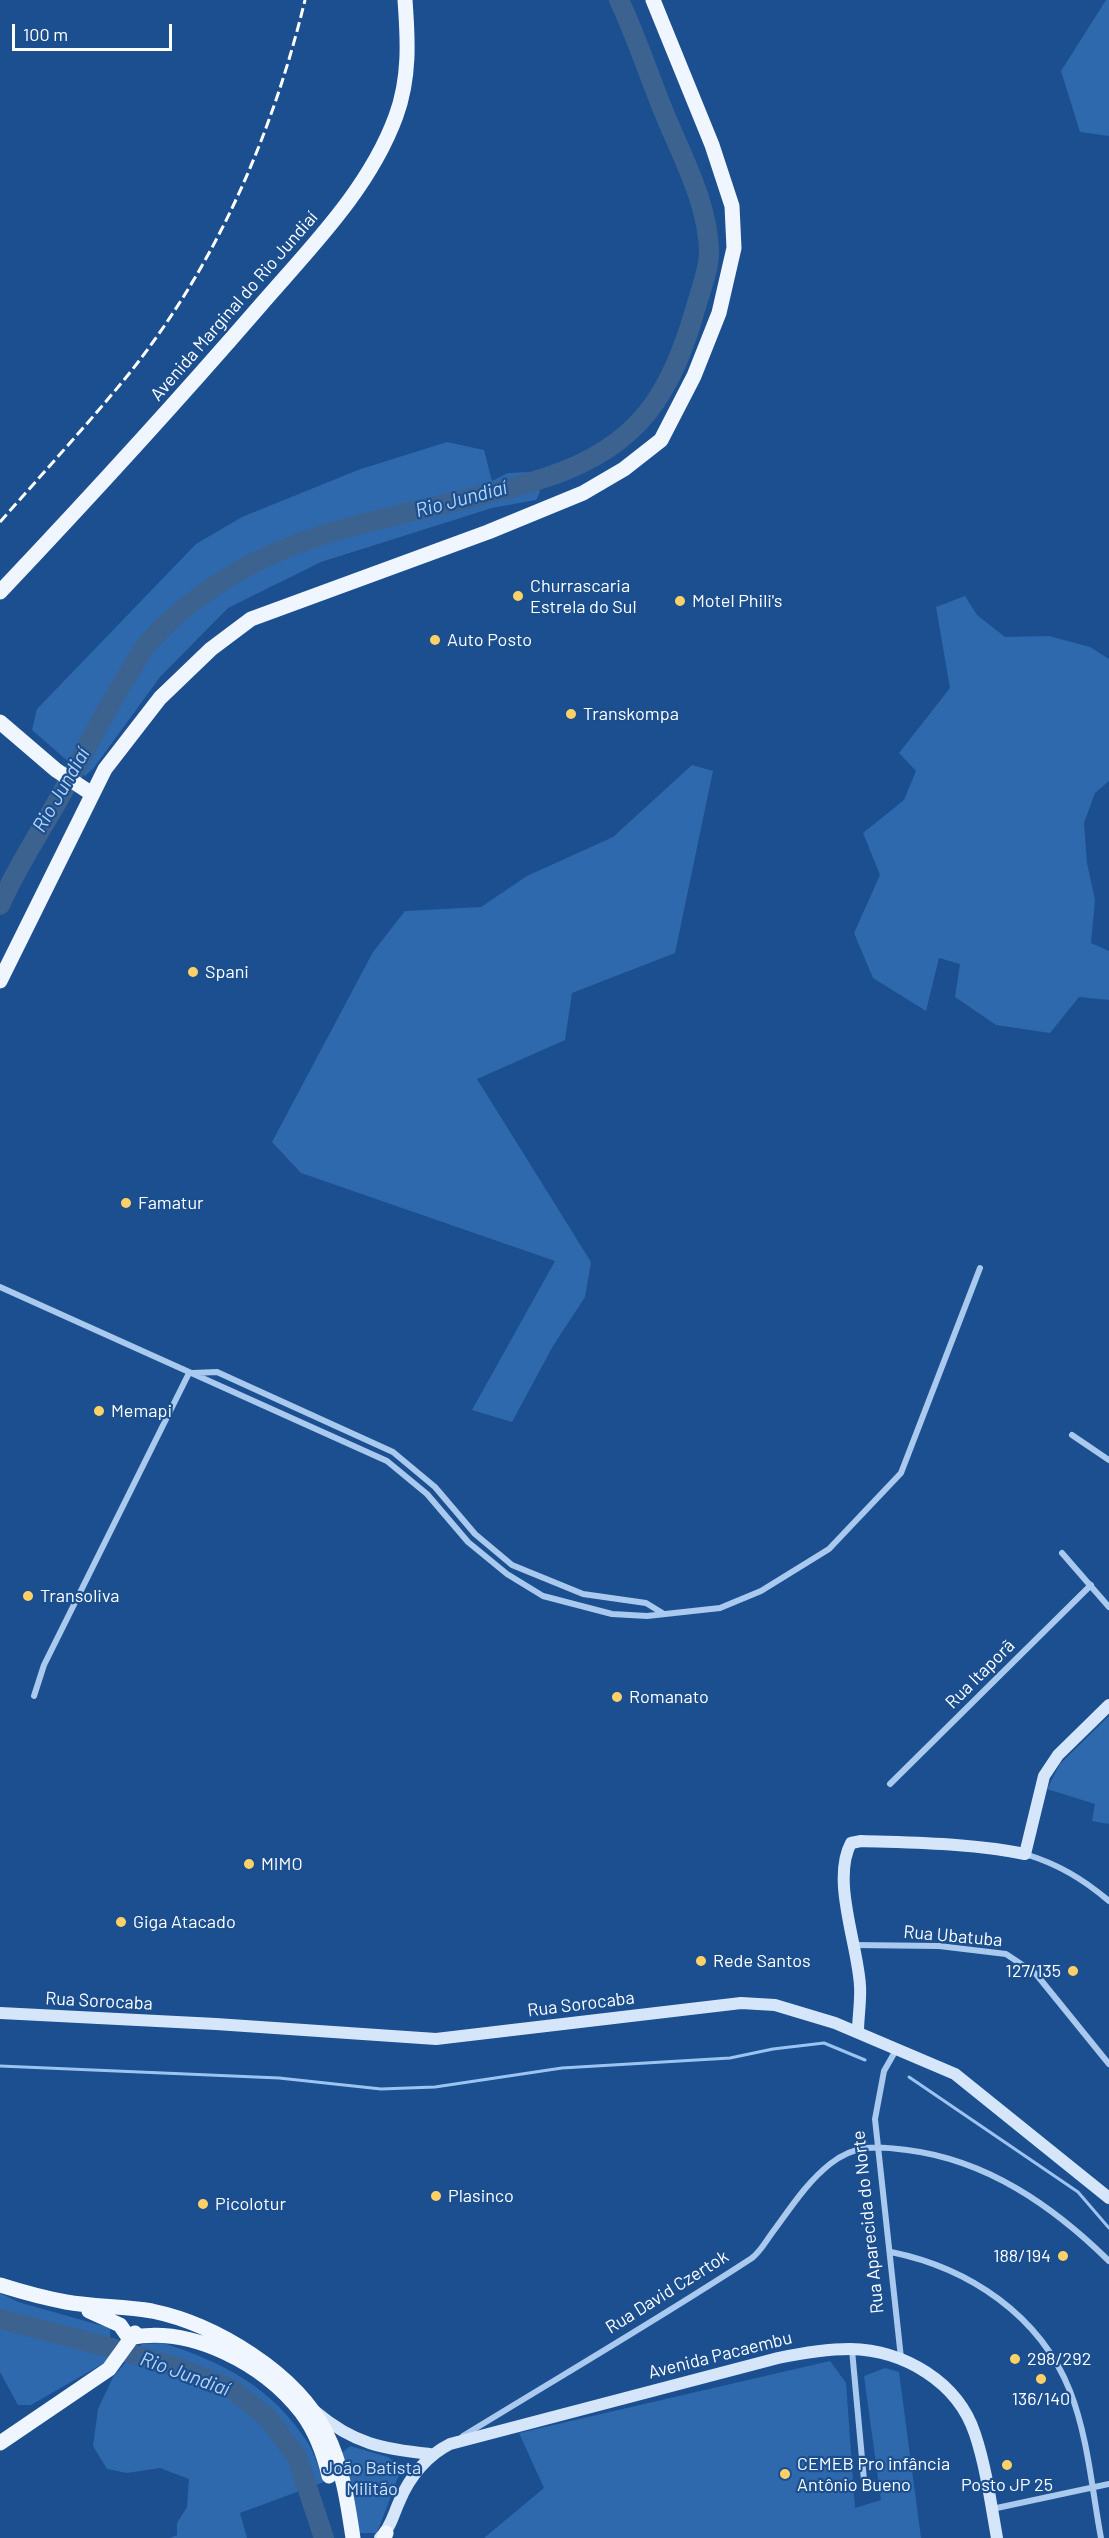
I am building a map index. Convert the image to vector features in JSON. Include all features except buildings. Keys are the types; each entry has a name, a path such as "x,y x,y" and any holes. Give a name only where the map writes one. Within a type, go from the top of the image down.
{"main road":[{"name":"Avenida Marginal do Rio Jundiaí","path":"0,592 142,442 333,221 365,176 392,126 407,79 405,0"},
{"path":"0,981 87,792 160,698 211,649 251,619 488,532 583,493 624,469 661,440 694,376 719,313 734,248 732,206 712,145 653,0"},
{"path":"0,722 56,770 87,792"},
{"path":"0,2285 66,2302 112,2319 120,2325 127,2341"},
{"path":"66,2302 152,2311 195,2324 240,2346 292,2387 313,2410 326,2433 335,2457 354,2538"},
{"path":"0,2443 109,2369 127,2341 141,2328 151,2324 195,2324"},
{"path":"127,2341 158,2334 192,2341 243,2363 288,2397 316,2437 344,2530 354,2538"}],"street":[{"path":"0,1287 387,1461 427,1494 468,1542 507,1574 543,1596 612,1614 664,1614 720,1608 761,1591 829,1549 901,1473 980,1268"},
{"path":"189,1373 217,1372 393,1452 435,1486 475,1534 513,1565 583,1594 646,1603 664,1614"},
{"path":"34,1696 44,1665 189,1373"},
{"path":"1072,1435 1109,1460"},
{"path":"1062,1553 1109,1607"},
{"name":"Rua Itaporã","path":"890,1784 1091,1585"},
{"path":"1025,1854 1044,1776 1058,1755 1109,1705"},
{"path":"858,2032 860,1986 843,1877 844,1855 850,1843 861,1841 996,1848 1025,1854 1053,1862 1086,1881 1109,1901"},
{"name":"Rua Ubatuba","path":"854,1945 939,1947 1006,1954 1036,1974 1109,2064"},
{"name":"Rua Sorocaba","path":"0,2013 216,2024 436,2039 758,2002 804,2013 858,2032 955,2074 1109,2198"},
{"name":"Rua Aparecida do Norte","path":"896,2050 884,2071 875,2119 901,2358"},
{"path":"877,2146 949,2158 988,2174 1041,2203 1084,2236 1109,2261"},
{"name":"Rua David Czertok","path":"450,2444 755,2256 808,2185 828,2165 845,2153 877,2146"},
{"path":"891,2252 923,2258 959,2272 995,2294 1023,2321 1052,2357 1070,2391 1083,2437 1101,2538"},
{"path":"852,2349 864,2480"},
{"name":"Avenida Pacaembu","path":"383,2536 401,2496 430,2454 450,2444 778,2358 817,2350 852,2349 901,2358 932,2374 951,2393 966,2414 975,2434 997,2538"},
{"path":"313,2410 350,2437 384,2449 430,2454"},
{"path":"992,2509 1109,2484"}],"green space":[{"path":"1106,0 1109,0 1109,136 1080,132 1061,71"},
{"path":"447,442 484,450 492,481 508,473 529,472 540,492 536,500 492,508 321,562 228,608 160,677 93,769 85,776 32,730 37,709 196,544 242,517 358,470"},
{"path":"965,596 977,615 1005,637 1049,636 1090,647 1109,659 1109,781 1095,793 1084,823 1087,863 1095,900 1091,943 1109,951 1109,1000 1079,997 1050,1033 996,1025 955,997 960,964 939,958 926,1011 873,978 854,933 880,875 863,833 904,800 916,771 899,753 950,688 936,607"},
{"path":"692,765 713,771 675,953 572,993 565,1040 477,1079 591,1262 585,1297 553,1346 512,1422 472,1410 555,1261 301,1173 272,1142 373,952 405,911 481,907 527,876 613,837"},
{"path":"1109,1716 1109,1824 1092,1821 1095,1804 1047,1789 1060,1764"},
{"path":"0,2293 18,2302 110,2328 111,2359 31,2405 18,2405 0,2372"},
{"path":"163,2343 226,2368 263,2392 294,2424 308,2443 324,2482 240,2513 247,2538 170,2538 177,2535 177,2523 187,2507 189,2479 160,2468 127,2473 107,2469 93,2446 98,2409 113,2377 142,2344"},
{"path":"830,2361 846,2383 855,2508 881,2500 864,2376 885,2368 899,2372 921,2538 484,2538 544,2488 519,2433"},
{"name":"João Batista Militão","path":"350,2446 388,2457 398,2464 400,2472 377,2533 358,2533 342,2453"}],"waterway":[{"name":"Rio Jundiaí","path":"0,905 108,707 140,655 172,618 190,604 218,584 256,562 297,544 339,530 511,488 583,463 629,432 647,413 675,367 686,340 704,281 709,252 699,197 619,0"},
{"path":"0,2066 279,2078 381,2089 435,2087 562,2068 730,2058 773,2049 824,2043 865,2060"},
{"path":"909,2077 1078,2192 1109,2228"},
{"name":"Rio Jundiaí","path":"0,2319 179,2368 232,2389 268,2418 297,2457 324,2538"}],"railway":[{"path":"0,522 128,375 160,333 188,289 214,244 258,149 292,51 305,0"}],"place":[{"name":"Churrascaria Estrela do Sul","path":"518,596"},
{"name":"Motel Phili's","path":"680,601"},
{"name":"Auto Posto","path":"435,640"},
{"name":"Transkompa","path":"571,714"},
{"name":"Spani","path":"193,972"},
{"name":"Famatur","path":"126,1203"},
{"name":"Memapi","path":"99,1411"},
{"name":"Transoliva","path":"28,1596"},
{"name":"Romanato","path":"617,1697"},
{"name":"MIMO","path":"249,1864"},
{"name":"Giga Atacado","path":"121,1922"},
{"name":"Rede Santos","path":"701,1961"},
{"name":"127/135","path":"1073,1971"},
{"name":"Plasinco","path":"436,2196"},
{"name":"Picolotur","path":"203,2204"},
{"name":"188/194","path":"1063,2256"},
{"name":"298/292","path":"1015,2359"},
{"name":"136/140","path":"1041,2379"},
{"name":"Posto JP 25","path":"1007,2465"},
{"name":"CEMEB Pro infância Antônio Bueno","path":"785,2474"}]}
